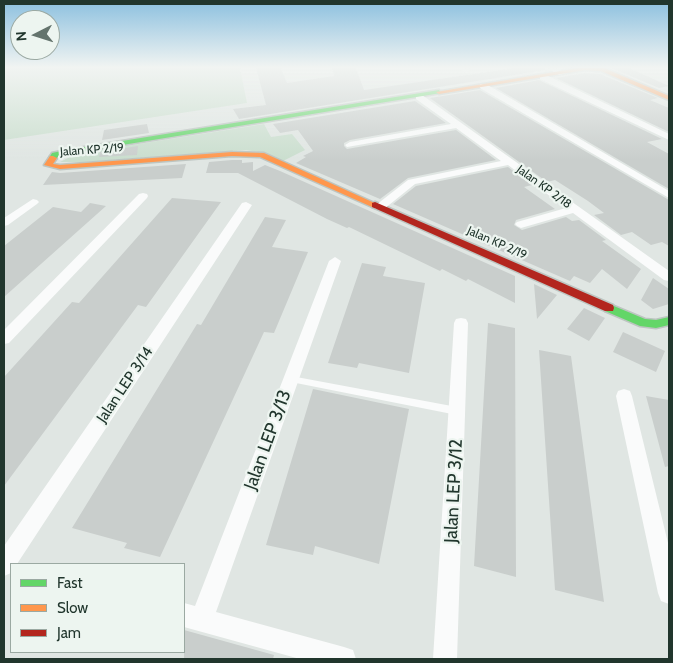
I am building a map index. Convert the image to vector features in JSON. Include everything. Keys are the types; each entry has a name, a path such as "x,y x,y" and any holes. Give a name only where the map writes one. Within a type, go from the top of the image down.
{"street":[{"name":"Jalan KP 2/19","path":"407,99 66,152 55,155 48,165 60,167 246,153 261,155 644,322 656,324 669,321"},
{"name":"Jalan KP 2/18","path":"422,99 669,277"},
{"path":"505,99 669,195"},
{"path":"598,99 669,137"},
{"path":"350,145 458,125"},
{"path":"380,207 412,182 510,162"},
{"path":"4,339 9,326 143,196"},
{"path":"4,224 33,202"},
{"name":"Jalan LEP 3/14","path":"4,565 246,205"},
{"path":"521,224 576,209"},
{"name":"Jalan LEP 3/13","path":"193,617 291,378 335,261"},
{"name":"Jalan LEP 3/12","path":"445,659 461,323"},
{"path":"624,396 669,593"},
{"path":"193,617 344,659"}],"lane":[{"path":"291,378 457,411"}],"green space":[{"path":"4,99 246,99 247,103 4,140"},
{"path":"264,124 271,137 292,134 305,150 283,161 264,153 246,150 84,162 60,162 76,154"}],"building":[{"path":"264,99 365,99 239,119 233,109 266,105"},
{"path":"431,99 495,99 669,200 669,246 662,242 651,245 632,232 621,235 594,215 604,213 588,201 555,180 547,182"},
{"path":"515,99 578,99 662,139 647,142 669,154 669,189"},
{"path":"600,99 654,99 650,100 669,108 669,132"},
{"path":"415,101 446,123 350,140 344,143 344,146 347,149 456,130 496,160 408,178 380,199 296,163 306,157 303,156 313,151 298,130 280,133 273,124"},
{"path":"147,124 149,133 102,140 104,130"},
{"path":"138,146 137,155 99,157 100,152"},
{"path":"242,160 242,163 253,162 253,171 265,165 280,171 515,276 515,303 468,279 466,281 442,269 440,271 349,227 347,228 327,219 238,173 206,173 209,162"},
{"path":"186,164 182,178 43,185 52,172"},
{"path":"508,167 532,185 524,187 555,209 516,220 514,225 522,230 566,217 572,221 579,220 606,240 602,241 641,269 627,289 602,269 590,283 574,276 570,281 393,204 416,186"},
{"path":"172,198 221,202 146,307 138,305 4,486 4,377 72,302 79,303"},
{"path":"90,203 106,206 4,297 4,246 53,207 81,212"},
{"path":"265,217 286,220 272,247 308,252 274,333 264,332 160,557 124,548 127,543 72,528 197,324 201,325"},
{"path":"362,263 386,267 383,276 425,283 409,373 359,363 357,368 328,363"},
{"path":"653,278 669,289 669,304 653,309 641,300"},
{"path":"534,284 557,295 537,319"},
{"path":"584,308 605,318 589,341 567,329"},
{"path":"488,323 515,328 516,577 474,566"},
{"path":"623,332 665,351 656,372 613,352"},
{"path":"539,350 571,356 604,602 555,590"},
{"path":"313,389 409,409 379,564 315,546 313,555 266,545"},
{"path":"646,396 669,400 669,466 665,467"},
{"path":"185,630 274,655 273,659 184,659"}],"traffic: fast":[{"path":"53,158 55,155 66,152 396,99"},
{"path":"609,308 644,323 656,324 669,321"}],"traffic: slow":[{"path":"53,158 48,165 60,167 232,154 261,155 375,205"}],"traffic: jam":[{"path":"375,205 609,308"}]}
